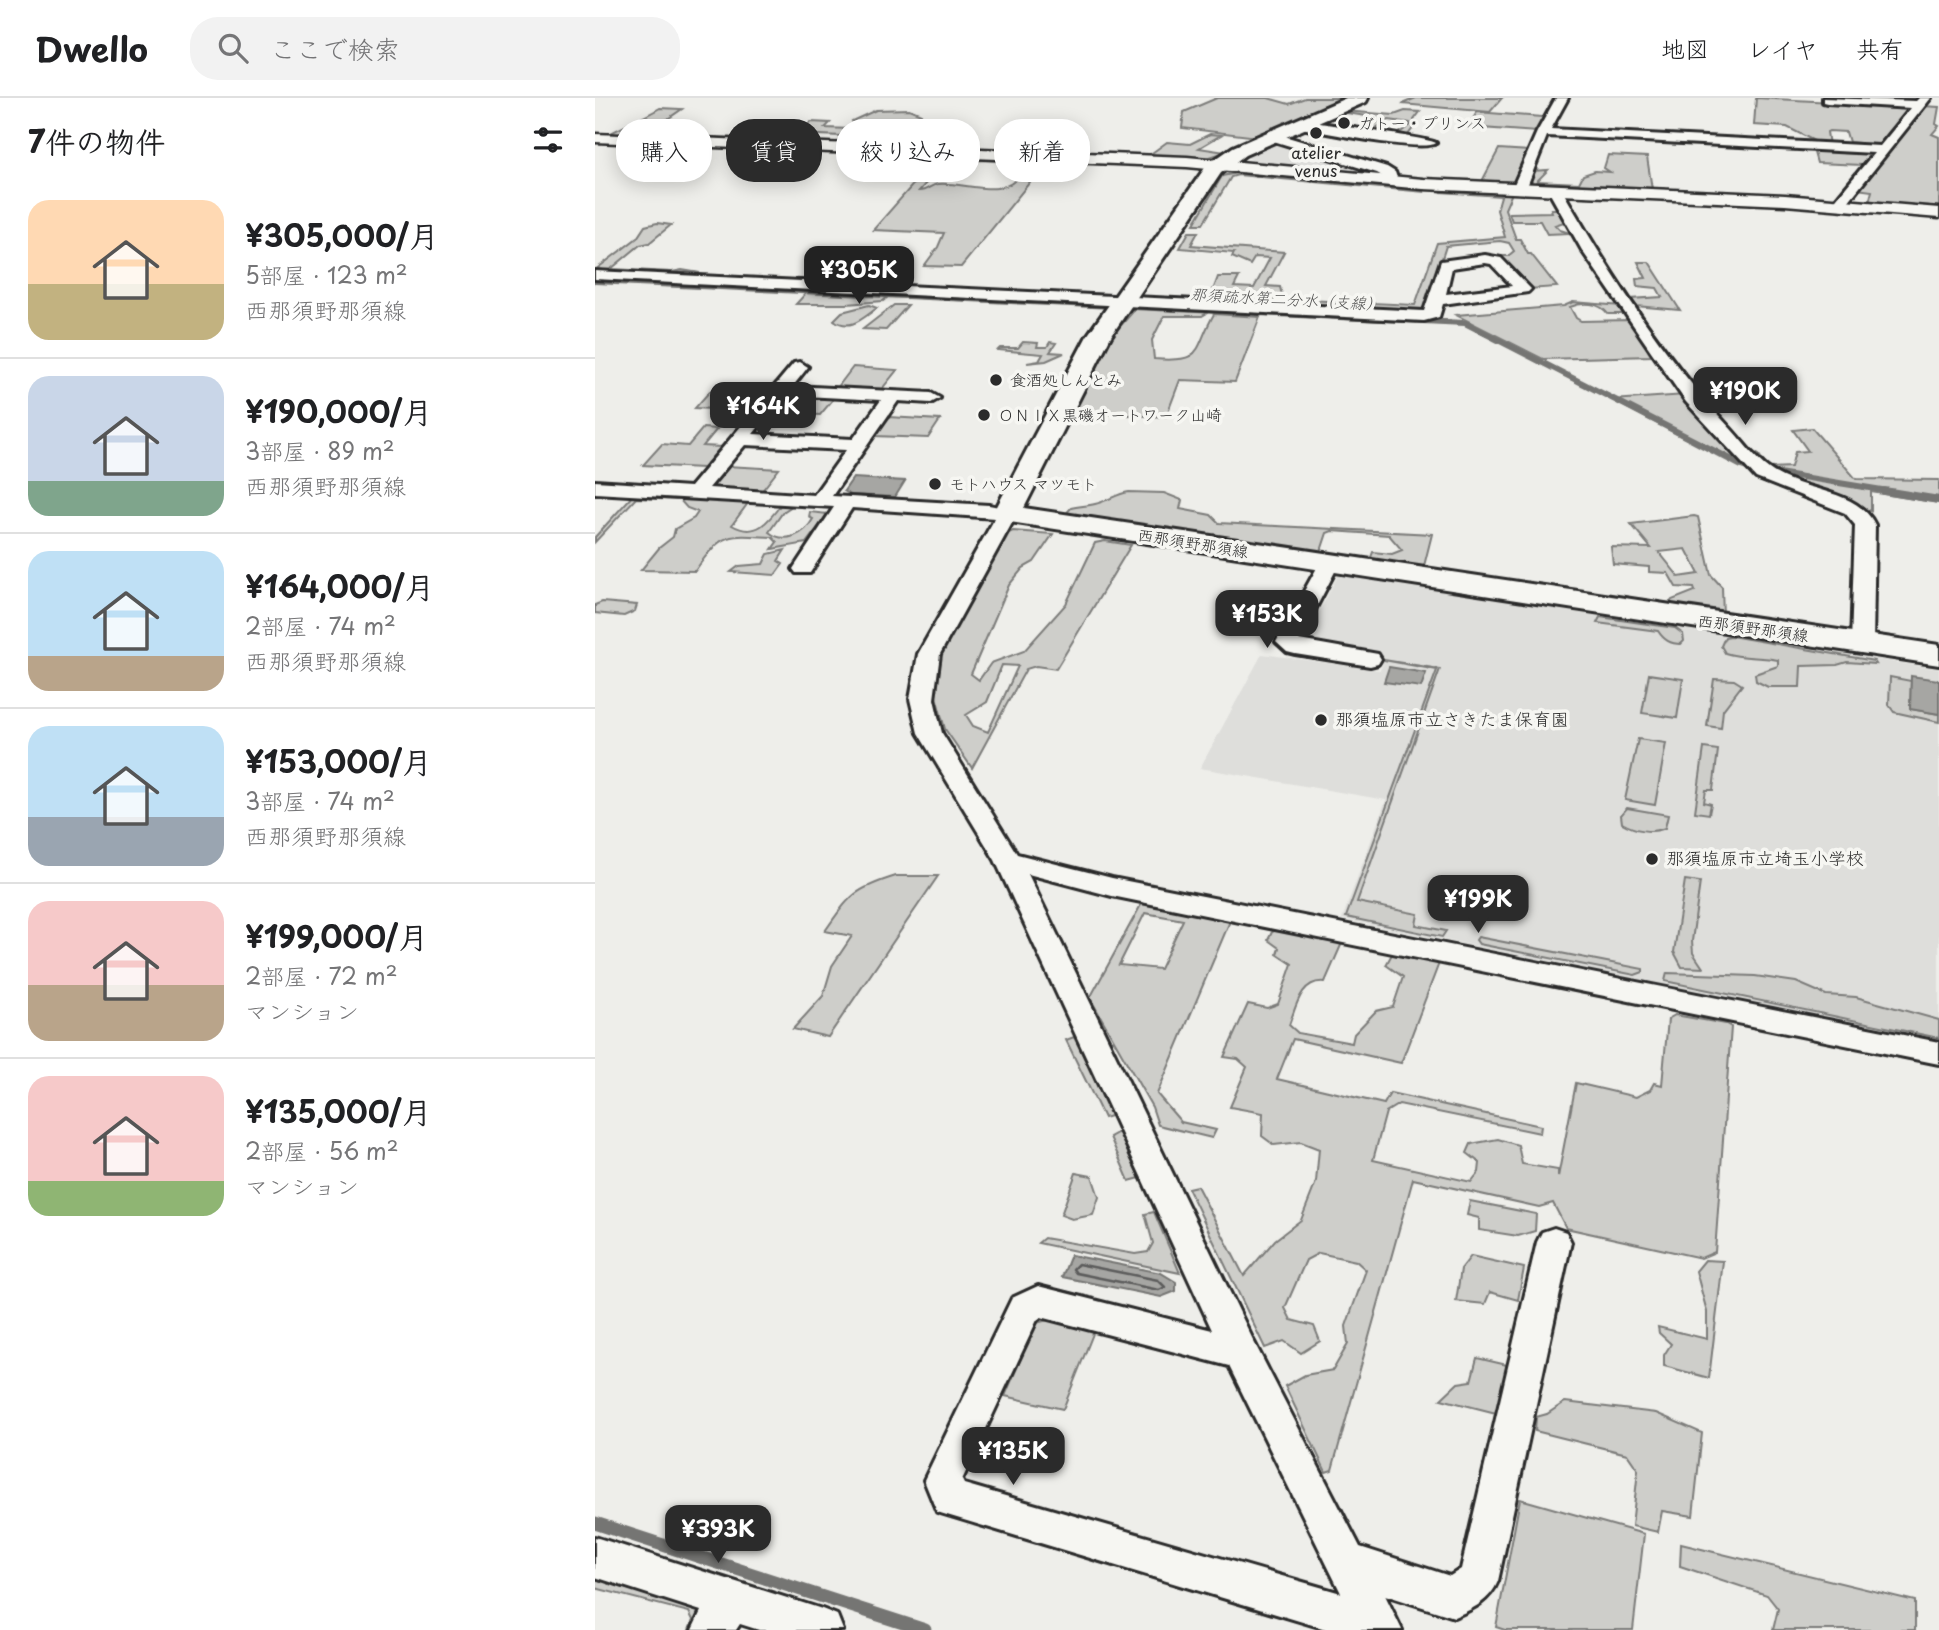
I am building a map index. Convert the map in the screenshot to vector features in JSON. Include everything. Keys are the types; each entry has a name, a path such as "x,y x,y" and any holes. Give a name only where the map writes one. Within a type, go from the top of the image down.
{"main road":[{"path":"1007,514 1100,336 1219,164 1230,155 1360,98"},
{"name":"西那須野那須線","path":"1007,514 1939,655"}],"street":[{"path":"1519,189 1543,132 1562,98"},
{"path":"1827,100 1922,101"},
{"path":"1839,204 1922,101"},
{"path":"1300,124 1401,141 1430,143"},
{"path":"1543,132 1884,150"},
{"path":"1271,136 1382,170 1390,175 1392,181"},
{"path":"595,138 1219,164 1392,181 1839,204 1939,213"},
{"path":"1555,190 1590,252 1692,398 1753,464 1770,477 1851,509 1861,516 1865,525 1862,643"},
{"path":"595,275 1424,316 1433,314 1446,264 1485,259 1496,261 1523,289 1517,292 1437,300"},
{"path":"695,493 800,367"},
{"path":"781,390 931,398"},
{"path":"819,501 893,396"},
{"path":"740,439 858,446"},
{"path":"595,487 989,510 1007,514 935,640 923,676 922,699 930,733 1008,860 1241,1353 1380,1627"},
{"path":"803,569 847,502"},
{"path":"1329,564 1287,642 1295,647 1370,659"},
{"path":"1008,860 1112,887 1939,1053"},
{"path":"1348,1563 1454,1597 1478,1581 1554,1242"},
{"path":"1241,1353 1038,1301 1024,1309 943,1480 951,1499 1380,1627"},
{"path":"595,1557 722,1616 822,1630"}],"shaded area":[{"path":"1217,98 1268,98 1289,104 1305,98 1351,98 1258,137 1182,128 1184,112"},
{"path":"1416,98 1502,98 1490,112 1402,104"},
{"path":"1756,98 1913,106 1879,147 1861,146 1859,143 1849,142 1846,132 1829,131 1829,145 1820,144 1787,127 1754,125"},
{"path":"1922,106 1939,107 1936,124 1939,126 1932,134 1939,137 1939,209 1869,202 1872,191 1857,189"},
{"path":"660,108 682,109 668,119 640,119"},
{"path":"909,109 921,114 921,119 856,119 876,110"},
{"path":"1405,111 1420,112 1414,120 1417,123 1404,140 1392,138 1411,125 1410,123 1389,120 1376,128 1381,133 1358,130 1380,121 1372,119 1375,118 1373,117 1340,112 1394,115"},
{"path":"1477,112 1545,118 1537,132 1468,127"},
{"path":"822,123 830,123 825,128 836,128 836,136 822,135"},
{"path":"1210,134 1221,135 1199,148 1225,152 1204,159 1145,158 1167,142 1190,144"},
{"path":"1275,140 1384,176 1261,164 1244,156"},
{"path":"1499,149 1529,151 1515,184 1481,183"},
{"path":"1813,149 1874,152 1862,165 1817,163"},
{"path":"1608,155 1647,157 1652,189 1525,183 1531,171 1548,170 1537,181 1579,183 1583,175 1595,171 1610,172 1604,168"},
{"path":"1242,172 1423,188 1424,192 1238,175 1231,177 1203,224 1194,224 1222,176"},
{"path":"915,182 927,182 919,191 938,184 994,188 1013,182 1030,182 961,267 924,266 938,247 944,233 873,230"},
{"path":"1442,192 1512,193 1505,209 1516,239 1520,239 1528,254 1531,254 1557,287 1528,289 1499,256 1508,256 1514,251 1509,243 1500,241 1446,246 1425,311 1222,302 1224,297 1212,293 1218,277 1239,277 1234,287 1254,288 1270,258 1255,257 1250,265 1232,257 1234,253 1180,248 1189,232 1198,232 1191,245 1284,252 1266,286 1280,287 1283,299 1415,305 1437,243 1505,237 1497,210 1501,196"},
{"path":"1551,209 1557,209 1564,222 1555,225 1570,233 1547,234 1540,221 1512,221 1509,213 1552,212"},
{"path":"657,223 671,225 649,243 640,245 611,269 672,272 682,270 700,273 595,270 637,238 645,226"},
{"path":"1638,262 1649,262 1680,310 1636,306 1631,299 1662,297 1657,288 1637,286 1636,279 1646,278"},
{"path":"807,292 889,296 883,301 796,304"},
{"path":"1573,302 1622,306 1627,314 1608,314 1591,304 1570,307 1581,321 1631,320 1651,356 1543,359 1456,315 1564,306"},
{"path":"869,305 877,308 856,322 846,325 834,320 842,312"},
{"path":"894,305 908,305 886,330 863,329"},
{"path":"1138,306 1206,310 1207,313 1202,316 1164,316 1152,340 1154,359 1182,359 1190,356 1199,346 1214,314 1260,317 1235,382 1180,380 1166,417 1073,412 1115,332"},
{"path":"1023,342 1038,343 1037,347 1047,347 1050,342 1056,343 1050,352 1064,353 1046,361 1027,363 1039,361 1043,354 998,350 1018,348"},
{"path":"853,367 897,370 881,390 837,388"},
{"path":"710,391 765,395 752,411 695,408"},
{"path":"1686,395 1723,434 1759,455 1768,468 1791,467 1795,452 1808,451 1793,430 1812,428 1856,479 1939,480 1939,503 1871,492 1871,511 1741,468 1612,400"},
{"path":"785,396 836,396 820,415 771,412"},
{"path":"888,417 940,420 928,438 875,436"},
{"path":"703,428 717,429 703,446 721,447 703,468 643,465 662,444 688,446"},
{"path":"726,466 779,469 761,492 719,491 712,485"},
{"path":"1129,492 1164,493 1182,500 1180,509 1211,515 1219,523 1432,534 1423,570 1369,563 1373,552 1392,554 1402,550 1389,535 1332,531 1327,533 1320,554 1063,517 1071,508 1095,504"},
{"path":"634,494 751,499 732,525 748,530 767,522 782,503 824,505 792,506 783,512 769,532 781,538 794,536 805,529 813,519 809,517 810,512 828,514 806,543 772,549 777,542 772,537 735,536 727,538 712,549 695,571 641,570 659,548 673,537 675,529 694,518 698,512 687,508 680,500 636,498 595,542 595,537"},
{"path":"1698,517 1711,575 1722,587 1723,616 1666,608 1672,600 1695,591 1694,588 1676,587 1668,573 1649,572 1649,567 1613,564 1611,547 1651,548 1631,524","holes":["1686,549 1699,574 1679,577 1659,552"]},
{"path":"1013,531 1053,534 1034,562 1023,568 1009,585 971,674 979,680 991,663 1024,651 1066,604 1095,543 1105,541 1131,545 1056,669 1036,666 1026,669 972,768 945,729 932,682 934,657 1002,536","holes":["1002,665 1018,666 988,732 973,726 966,715 987,702"]},
{"path":"785,550 778,561 783,564 775,575 731,572 739,566 763,564 768,554"},
{"name":"那須塩原市立埼玉小学校","path":"1338,575 1939,669 1939,1041 1342,919 1386,800 1200,768 1262,654 1380,670 1383,663 1378,651 1305,639"},
{"path":"602,602 637,605 635,611 624,616 595,613 595,605"},
{"path":"1600,617 1675,628 1683,634 1684,641 1681,644 1670,642 1658,631 1597,623"},
{"path":"1725,637 1874,661 1876,664 1847,662 1837,665 1801,666 1800,687 1768,687 1756,681 1755,674 1778,666 1778,660 1725,653 1721,646"},
{"path":"1384,660 1440,669 1357,902 1418,914 1416,925 1446,931 1442,937 1346,917 1437,670"},
{"path":"1649,674 1683,679 1677,718 1642,713"},
{"path":"1890,677 1911,681 1910,709 1939,714 1939,722 1894,712 1889,705"},
{"path":"1714,679 1734,680 1742,685 1723,710 1721,728 1707,726"},
{"path":"1638,739 1666,743 1655,805 1625,800"},
{"path":"1704,748 1718,750 1713,790 1706,790 1704,802 1711,804 1709,814 1695,812"},
{"path":"1627,808 1668,815 1665,828 1643,830 1622,823 1621,815"},
{"path":"896,876 938,876 828,1037 793,1029 823,996 832,966 852,936 825,931 854,895 871,885"},
{"path":"1685,880 1700,882 1692,941 1693,953 1703,968 1682,967 1674,952"},
{"path":"1142,903 1230,921 1157,1094 1181,1122 1216,1130 1212,1138 1158,1125 1152,1107 1090,998","holes":["1145,913 1183,920 1160,969 1119,965"]},
{"path":"1276,930 1342,943 1325,982 1310,985 1297,1003 1289,1025 1298,1033 1352,1043 1354,1034 1376,1011 1393,1007 1403,977 1386,965 1392,954 1439,963 1401,1063 1293,1039 1277,1079 1384,1104 1390,1093 1541,1126 1540,1133 1399,1104 1386,1112 1373,1160 1471,1182 1479,1172 1480,1163 1467,1153 1471,1144 1498,1139 1518,1145 1522,1164 1558,1170 1558,1177 1576,1083 1636,1097 1650,1090 1654,1083 1662,1085 1668,1019 1675,1015 1731,1027 1715,1252 1701,1258 1566,1228 1553,1203 1539,1207 1413,1179 1332,1470 1326,1472 1285,1386 1305,1375 1333,1370 1348,1344 1346,1326 1366,1270 1356,1261 1319,1253 1306,1260 1285,1308 1291,1320 1314,1326 1320,1341 1301,1353 1284,1341 1265,1348 1188,1188 1197,1186 1244,1276 1275,1240 1301,1220 1316,1182 1319,1149 1301,1142 1274,1145 1262,1136 1263,1113 1230,1107 1247,1067 1238,1059 1224,1057 1248,1004 1267,1008 1278,1004 1292,964 1277,954 1279,948 1268,940"},
{"path":"1478,937 1643,969 1643,972 1635,975 1479,944 1476,940"},
{"path":"1667,973 1755,976 1796,982 1826,995 1856,997 1939,1020 1939,1038 1665,981"},
{"path":"1074,1037 1114,1115 1104,1118 1066,1040"},
{"path":"1119,1132 1140,1178 1129,1181 1110,1137"},
{"path":"1076,1173 1092,1176 1099,1197 1093,1215 1072,1219 1061,1215"},
{"path":"1470,1201 1536,1214 1535,1231 1518,1236 1479,1230 1479,1218 1467,1215"},
{"path":"1154,1212 1180,1273 1038,1243 1044,1238 1135,1254 1148,1252 1153,1243 1145,1214"},
{"path":"1471,1256 1524,1268 1518,1300 1490,1292 1485,1304 1456,1301 1461,1269"},
{"path":"1705,1260 1723,1261 1709,1378 1664,1366 1664,1355 1671,1344 1659,1333 1658,1327 1707,1339 1707,1312 1696,1271"},
{"path":"1052,1319 1094,1331 1063,1409 1005,1396 1036,1323"},
{"path":"1477,1358 1507,1365 1496,1413 1441,1399 1458,1383 1471,1381"},
{"path":"1565,1402 1656,1413 1702,1433 1693,1516 1662,1511 1658,1532 1632,1526 1638,1470 1627,1454 1535,1431 1536,1417 1547,1414"},
{"path":"1520,1499 1644,1534 1633,1630 1505,1630 1496,1627"},
{"path":"1681,1544 1915,1601 1915,1630 1773,1630 1778,1609 1767,1595 1680,1566"},
{"path":"595,1579 701,1611 703,1617 700,1630 689,1630 693,1620 689,1612 595,1588"}],"water":[{"path":"853,478 905,481 895,497 851,495 844,491"},
{"path":"1389,667 1426,673 1421,687 1384,682"},
{"path":"1911,676 1939,680 1939,714 1910,709"},
{"path":"1071,1255 1161,1273 1176,1282 1176,1291 1161,1297 1062,1277"}],"waterway":[{"name":"那須疏水第二分水（支線）","path":"595,281 1465,323 1748,468 1894,492"},
{"name":"那須疏水第二分水（支線）","path":"1884,491 1939,500"},
{"path":"595,1523 925,1630"}],"place":[{"name":"ガトー・プリンス","path":"1344,123"},
{"name":"atelier venus","path":"1316,133"},
{"name":"食酒処しんとみ","path":"996,380"},
{"name":"ＯＮＩＸ黒磯オートワーク山崎","path":"984,415"},
{"name":"モトハウス マツモト","path":"935,484"},
{"name":"那須塩原市立さきたま保育園","path":"1321,720"},
{"name":"那須塩原市立埼玉小学校","path":"1652,859"}]}
